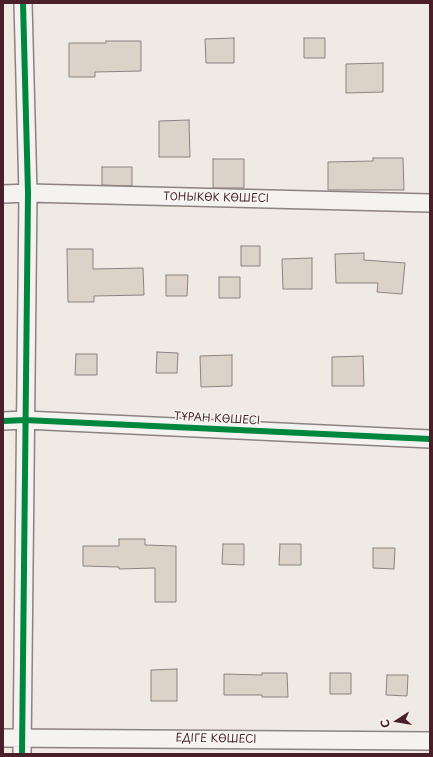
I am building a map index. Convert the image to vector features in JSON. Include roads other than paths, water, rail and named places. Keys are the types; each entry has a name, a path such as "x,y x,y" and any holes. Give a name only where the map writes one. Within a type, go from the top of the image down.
{"street":[{"path":"22,3 28,193 22,746"},
{"name":"ТОНЫКӨК КӨШЕСІ","path":"3,194 28,193 430,203"},
{"name":"ТҰРАН КӨШЕСІ","path":"3,420 430,439"},
{"name":"ЕДІГЕ КӨШЕСІ","path":"3,738 22,746 430,741"}]}
